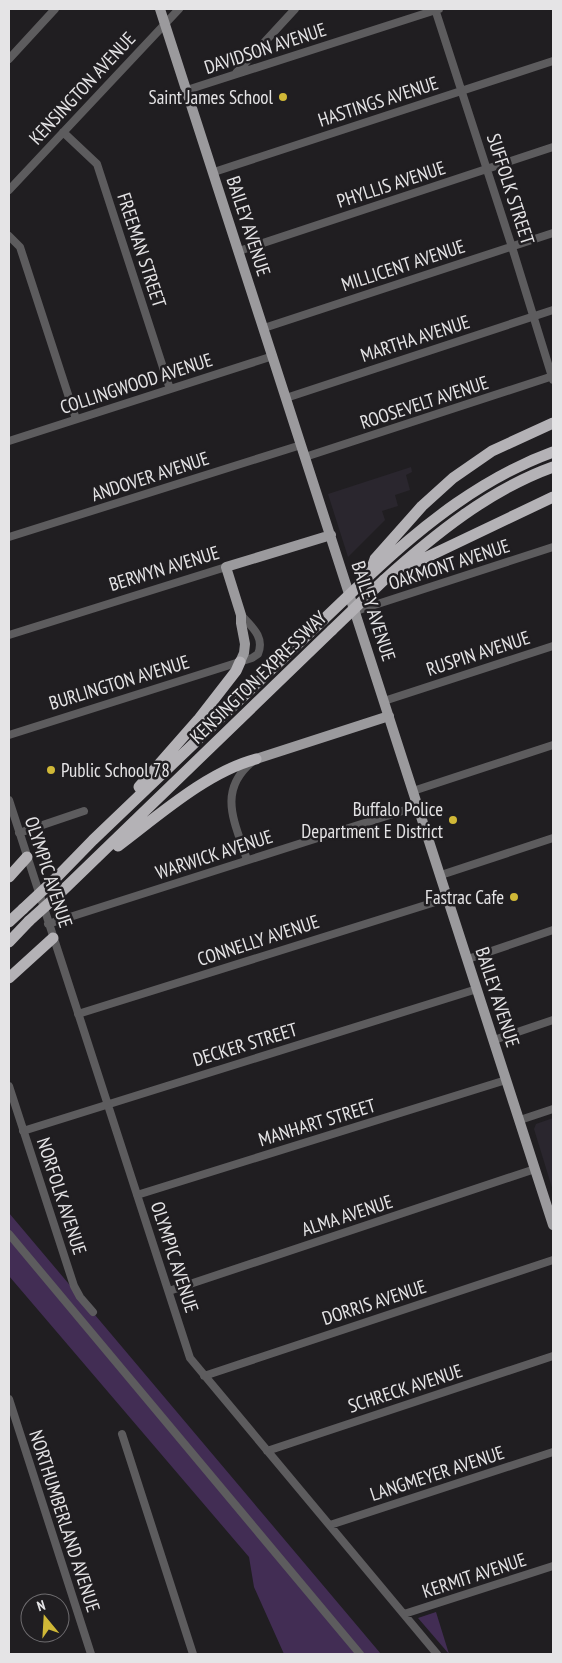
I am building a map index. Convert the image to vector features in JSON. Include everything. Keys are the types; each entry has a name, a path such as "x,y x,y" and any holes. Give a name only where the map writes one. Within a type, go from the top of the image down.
{"highway":[{"path":"378,561 422,506 453,478 492,451 553,423"},
{"path":"378,561 479,488 549,454"},
{"name":"KENSINGTON EXPRESSWAY","path":"9,942 332,630 436,535 462,516 510,487 551,468"},
{"path":"388,577 553,496"},
{"name":"KENSINGTON EXPRESSWAY","path":"9,922 369,576 378,561"},
{"path":"93,840 198,720 236,671 240,662"},
{"path":"80,874 199,786 231,768 256,759"},
{"path":"9,877 27,857"},
{"path":"9,978 53,938"}],"main road":[{"name":"BAILEY AVENUE","path":"160,9 535,1169 550,1203 553,1225"},
{"name":"BERWYN AVENUE","path":"226,567 331,534"},
{"name":"BURLINGTON AVENUE","path":"226,567 241,615 240,623 245,644 240,662"},
{"path":"256,759 389,716"}],"street":[{"path":"9,59 55,9"},
{"name":"KENSINGTON AVENUE","path":"9,190 179,9"},
{"path":"235,74 295,9"},
{"name":"DAVIDSON AVENUE","path":"187,90 436,9"},
{"name":"SUFFOLK STREET","path":"436,9 553,378"},
{"name":"HASTINGS AVENUE","path":"214,172 553,60"},
{"name":"FREEMAN STREET","path":"63,132 97,164 170,389"},
{"name":"PHYLLIS AVENUE","path":"238,251 553,146"},
{"name":"MILLICENT AVENUE","path":"264,328 553,233"},
{"path":"9,236 20,247 76,419"},
{"name":"MARTHA AVENUE","path":"286,398 553,310"},
{"name":"COLLINGWOOD AVENUE","path":"9,441 273,356"},
{"name":"ROOSEVELT AVENUE","path":"305,457 553,378"},
{"name":"ANDOVER AVENUE","path":"9,537 301,445"},
{"name":"OAKMONT AVENUE","path":"356,611 553,547"},
{"name":"BERWYN AVENUE","path":"9,636 226,567"},
{"name":"BURLINGTON AVENUE","path":"9,735 255,656 260,648 259,635 241,615"},
{"name":"RUSPIN AVENUE","path":"384,701 553,646"},
{"path":"413,791 553,745"},
{"path":"247,860 233,814 232,790 238,777 256,759"},
{"name":"OLYMPIC AVENUE","path":"9,800 190,1358 437,1654"},
{"name":"WARWICK AVENUE","path":"48,924 418,806"},
{"path":"19,833 84,811"},
{"path":"440,875 553,838"},
{"name":"CONNELLY AVENUE","path":"78,1014 448,898"},
{"path":"468,959 553,930"},
{"name":"DECKER STREET","path":"23,1131 477,988"},
{"path":"494,1040 553,1020"},
{"name":"MANHART STREET","path":"137,1195 506,1080"},
{"name":"NORFOLK AVENUE","path":"9,1086 74,1286 80,1297 93,1312"},
{"path":"520,1120 553,1109"},
{"name":"ALMA AVENUE","path":"169,1291 535,1169"},
{"path":"9,1234 360,1654"},
{"name":"DORRIS AVENUE","path":"204,1376 553,1260"},
{"name":"SCHRECK AVENUE","path":"267,1450 553,1356"},
{"name":"NORTHUMBERLAND AVENUE","path":"9,1398 91,1654"},
{"path":"122,1434 193,1654"},
{"name":"LANGMEYER AVENUE","path":"330,1526 553,1452"},
{"name":"KERMIT AVENUE","path":"404,1614 553,1566"}],"shaded area":[{"path":"411,467 412,472 406,475 410,490 395,495 398,506 382,511 385,520 348,557 328,494"},
{"path":"553,1118 553,1191 534,1129 536,1124"},
{"path":"9,1213 381,1654 284,1654 254,1587 249,1557 9,1276"},
{"path":"436,1612 449,1654 418,1618"}],"place":[{"name":"Saint James School","path":"283,97"},
{"name":"Public School 78","path":"51,770"},
{"name":"Buffalo Police Department E District","path":"453,820"},
{"name":"Fastrac Cafe","path":"514,897"}]}
